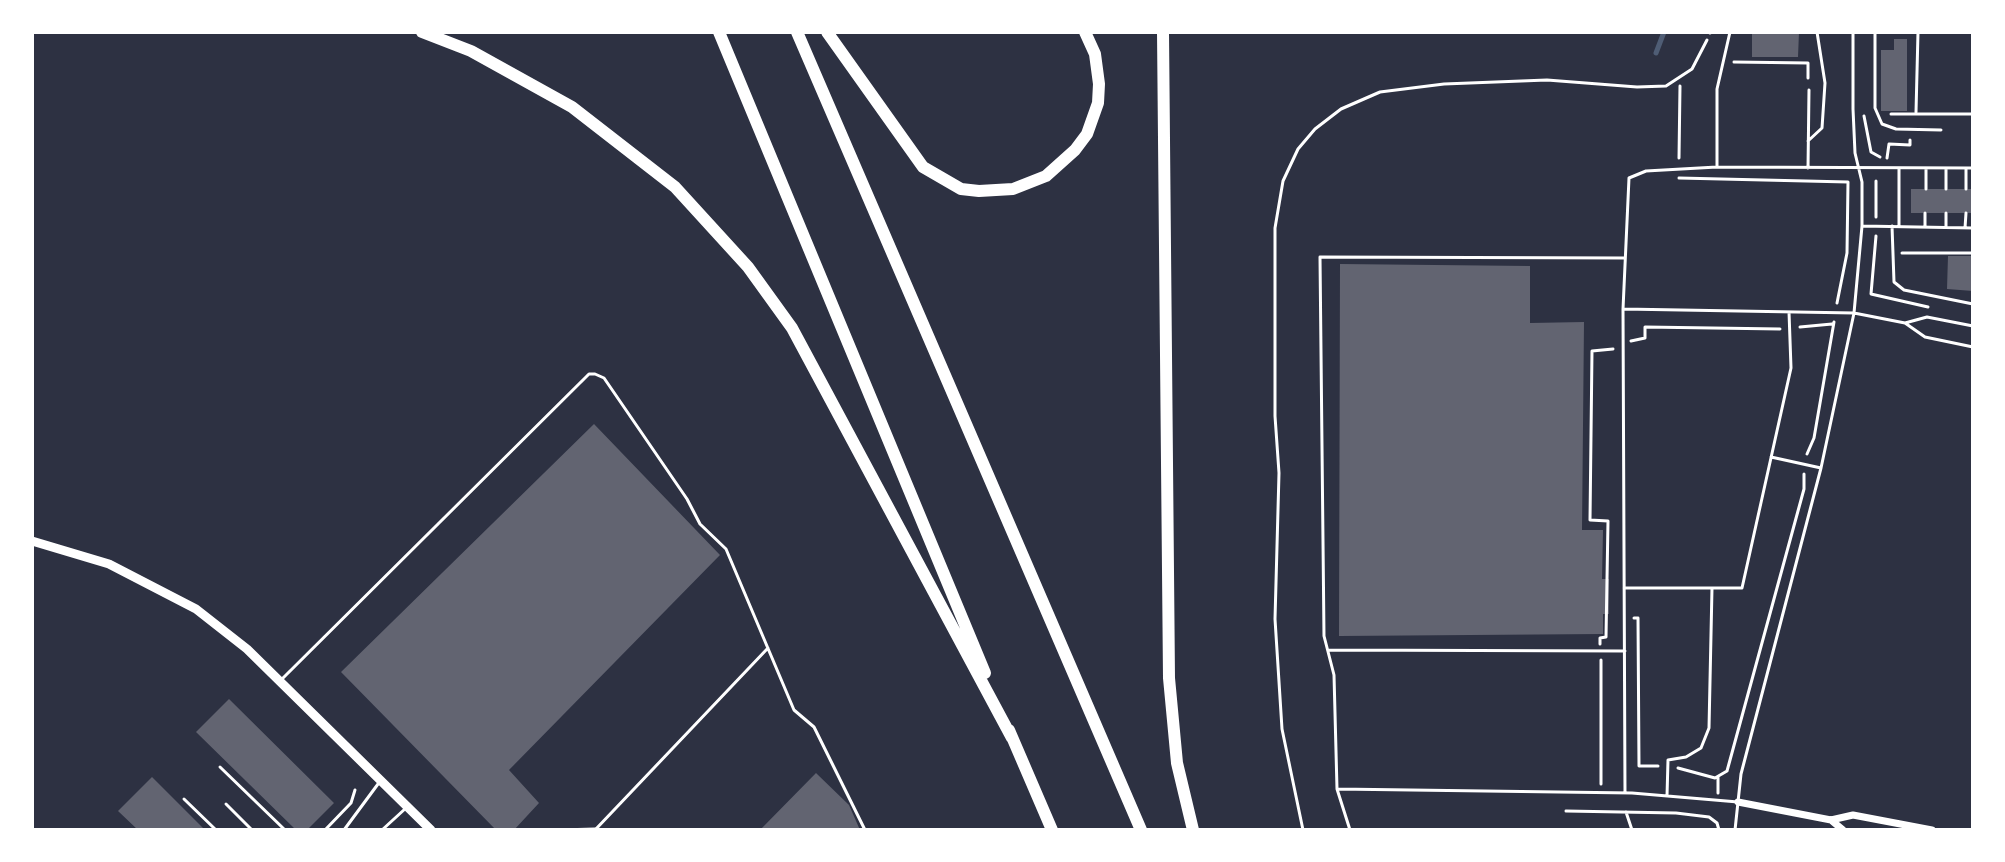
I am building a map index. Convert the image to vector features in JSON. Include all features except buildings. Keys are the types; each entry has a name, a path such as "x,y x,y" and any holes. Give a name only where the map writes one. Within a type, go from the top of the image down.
{"highway":[{"path":"422,32 471,51 572,107 675,187 748,267 792,328 1012,738"},
{"path":"719,32 1052,830"},
{"path":"797,32 1141,830"},
{"path":"827,32 923,167 961,189 979,191 1013,189 1046,176 1075,150 1087,134 1098,103 1099,84 1095,54 1085,32"},
{"path":"1163,32 1169,678 1177,763 1193,830"}],"street":[{"path":"32,541 109,564 168,592 222,628 431,830"},
{"path":"1738,802 1831,820 1853,815 1932,830"},
{"path":"1831,820 1843,830"}],"lane":[{"path":"1717,167 1717,89 1730,32"},
{"path":"1808,141 1822,128 1825,83 1817,32"},
{"path":"1735,830 1741,774 1821,468 1854,313 1862,226 1853,109 1853,32"},
{"path":"1875,32 1875,108 1882,124 1941,130"},
{"path":"1808,168 1809,90"},
{"path":"1625,793 1623,309 1629,178 1646,171 1717,167 1973,168"},
{"path":"1899,168 1899,226"},
{"path":"1926,168 1926,189"},
{"path":"1946,168 1946,189"},
{"path":"1966,168 1966,189"},
{"path":"1925,213 1925,227"},
{"path":"1946,213 1946,227"},
{"path":"1965,228 1966,213"},
{"path":"1862,226 1973,228"},
{"path":"1892,226 1894,282 1904,290 1973,304"},
{"path":"1350,830 1337,789 1334,675 1324,636 1320,257 1625,258"},
{"path":"1623,309 1854,313 1905,323 1925,337 1973,347"},
{"path":"1624,588 1742,588 1791,368 1789,312"},
{"path":"1905,323 1927,317 1973,326"},
{"path":"280,682 589,374 595,374 604,378 687,499 700,524 726,549 794,710 814,727 865,830"},
{"path":"1771,457 1821,468"},
{"path":"1667,796 1668,760 1701,748 1709,728 1712,588"},
{"path":"560,830 595,830 768,648"},
{"path":"1327,650 1625,651"},
{"path":"344,830 381,781"},
{"path":"1337,789 1601,792 1738,802"},
{"path":"226,804 252,830"},
{"path":"382,830 407,807"}],"path":[{"path":"1303,830 1282,729 1275,619 1279,473 1275,416 1275,228 1283,181 1298,149 1315,129 1341,109 1380,92 1444,84 1547,80 1637,87 1666,86 1692,69 1710,32"},
{"path":"1916,113 1918,32"},
{"path":"1730,62 1808,63 1808,78"},
{"path":"1607,618 1638,618 1639,766 1668,767 1715,778 1727,771 1804,489 1805,465 1814,438 1847,253 1848,182 1679,180 1680,86"},
{"path":"1891,114 1973,114"},
{"path":"1872,155 1888,159 1889,144 1910,145 1910,129"},
{"path":"1875,253 1973,253"},
{"path":"1601,812 1600,638 1606,637 1608,521 1590,520 1592,351 1610,350 1645,338 1645,327 1790,328 1834,324"},
{"path":"220,767 285,830"},
{"path":"325,830 351,803 355,790"},
{"path":"184,799 216,830"},
{"path":"1566,811 1709,817 1717,823 1719,830"},
{"path":"1626,812 1632,830"}],"waterway":[{"path":"1656,53 1664,32"}]}
